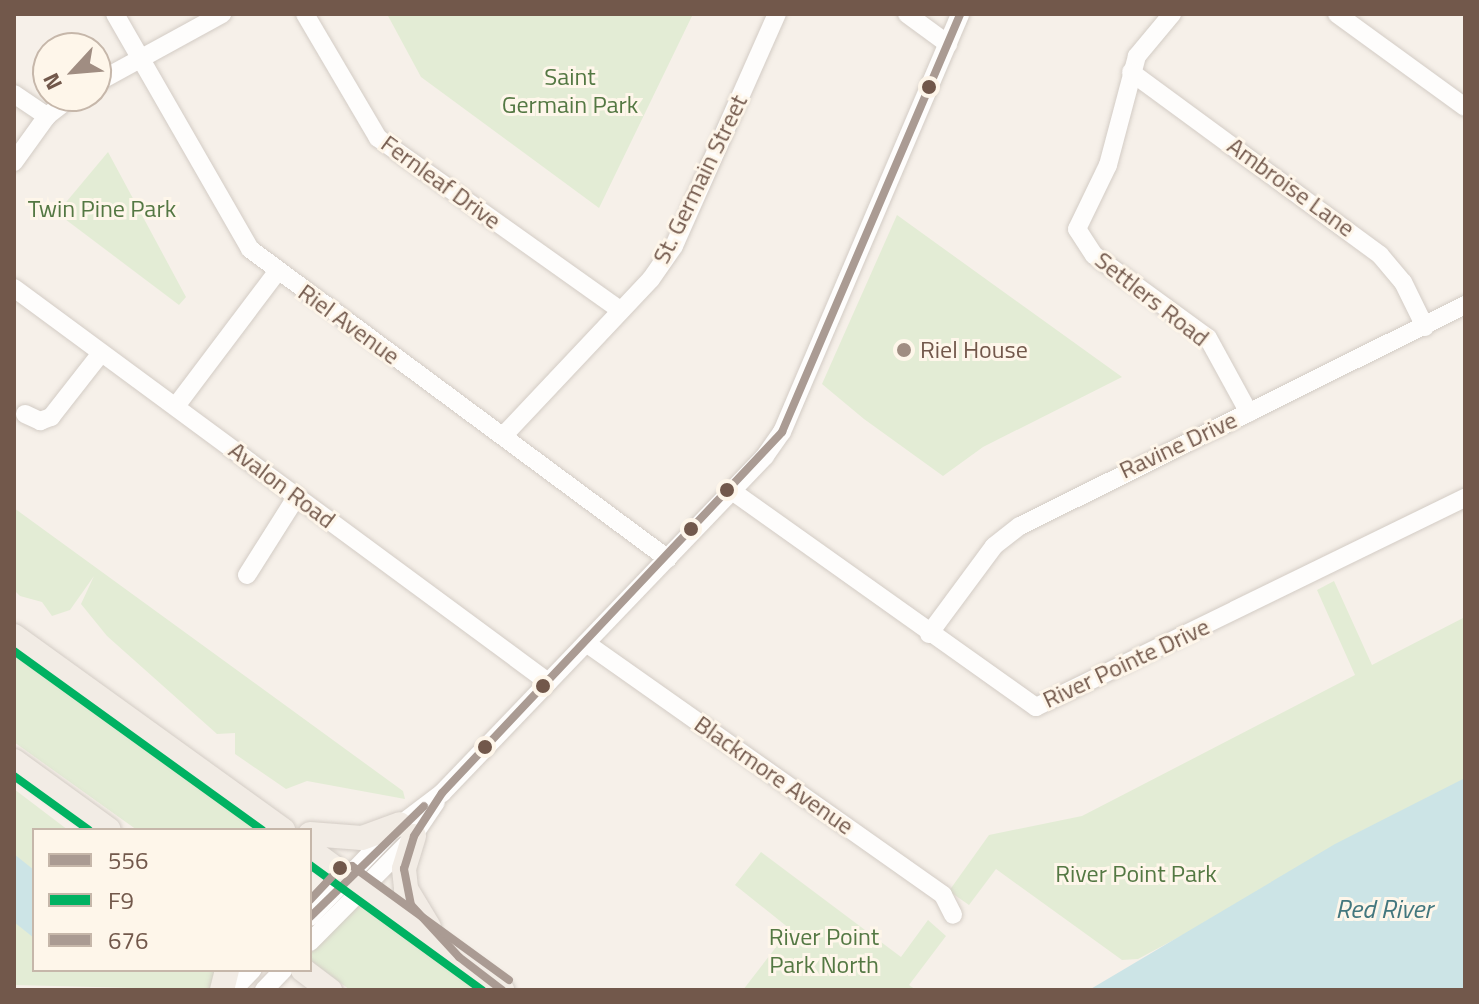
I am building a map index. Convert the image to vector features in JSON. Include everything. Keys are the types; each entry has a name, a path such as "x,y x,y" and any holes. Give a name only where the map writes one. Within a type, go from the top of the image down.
{"main road":[{"path":"14,636 280,828"},
{"path":"14,761 106,828"},
{"path":"259,813 295,828"},
{"path":"312,834 362,838 407,830 404,869 411,905 459,957"},
{"path":"312,851 502,990"},
{"path":"306,972 330,990"}],"street":[{"name":"Riel Avenue","path":"115,14 230,223 277,272 504,435 668,559"},
{"path":"112,74 222,14"},
{"name":"Fernleaf Drive","path":"305,14 378,138 620,310"},
{"name":"St. Germain Street","path":"504,435 620,310 674,246 777,14"},
{"path":"907,14 948,44"},
{"path":"312,939 355,883 668,559 782,432 960,14"},
{"name":"Settlers Road","path":"1172,14 1145,43 1131,72 1108,165 1079,219 1079,239 1208,338 1249,413"},
{"path":"1337,14 1465,107"},
{"name":"Ambroise Lane","path":"1131,72 1352,230 1403,282 1425,327"},
{"path":"14,94 47,116"},
{"path":"14,162 52,112"},
{"path":"176,406 277,272"},
{"name":"Avalon Road","path":"14,288 548,682"},
{"name":"Ravine Drive","path":"929,634 994,546 1020,526 1465,305"},
{"path":"25,414 40,421 51,417 101,353"},
{"name":"River Pointe Drive","path":"732,491 1024,703 1046,705 1465,498"},
{"path":"247,575 297,496"},
{"name":"Blackmore Avenue","path":"586,643 943,895 953,915"},
{"path":"312,915 355,883"},
{"path":"233,990 250,972"},
{"path":"264,990 281,972"}],"green space":[{"name":"Saint Germain Park","path":"387,14 693,14 599,208 421,77"},
{"name":"Twin Pine Park","path":"108,152 186,297 179,305 57,213"},
{"path":"897,215 1122,377 983,447 943,476 864,419 822,384"},
{"path":"14,508 403,791 405,799 307,781 286,789 235,754 235,733 217,734 107,636 81,604 94,576 70,610 52,616 42,602 20,596 14,590"},
{"name":"River Point Park","path":"1334,581 1372,665 1465,617 1465,784 1138,959 1122,960 996,869 969,905 949,891 989,835 1082,816 1355,675 1317,590"},
{"path":"14,644 268,828 134,828 14,742"},
{"path":"14,789 65,828 32,828 32,972 221,972 217,990 14,985"},
{"name":"River Point Park North","path":"761,852 901,957 928,920 946,936 909,985 916,990 743,990 790,929 735,885"},
{"path":"361,901 483,990 350,990 312,962 312,952"}],"water":[{"name":"Red River","path":"1465,778 1465,990 1089,990 1335,844"},
{"path":"14,854 32,868 32,936 14,922"}],"transit line":[{"name":"556","path":"502,990 459,957 411,905 404,869 414,836 442,793 782,432 960,14"},
{"name":"F9","path":"14,651 259,828"},
{"name":"F9","path":"14,776 86,828"},
{"name":"556","path":"312,915 424,806"},
{"name":"F9","path":"312,866 482,990"},
{"name":"676","path":"312,898 340,868 352,866 509,980"}],"place":[{"name":"Riel House","path":"904,350"}]}
